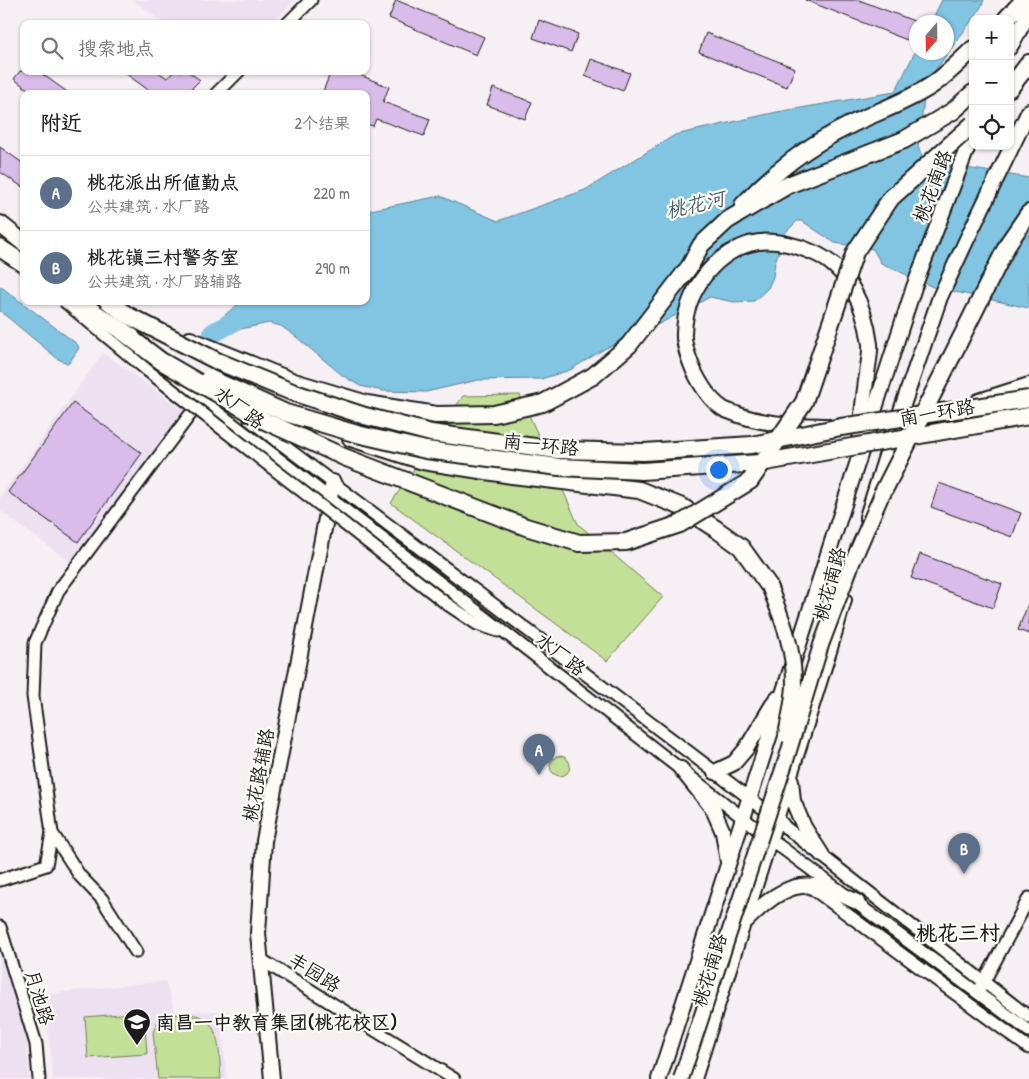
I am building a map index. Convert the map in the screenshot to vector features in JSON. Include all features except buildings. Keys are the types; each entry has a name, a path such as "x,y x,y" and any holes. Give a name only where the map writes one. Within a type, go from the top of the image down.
{"highway":[{"path":"1010,15 1024,0"},
{"path":"127,315 294,382 367,404 436,415 494,414 543,403 593,376 629,345 690,266 702,245 768,179 798,154 849,125 931,86 969,53"},
{"path":"1014,83 1029,63"},
{"path":"728,220 788,185 904,140 953,111 969,97"},
{"path":"123,332 161,361 265,421 344,457 526,527 552,535 579,543 626,542 680,524 750,481 804,402 855,252 891,198 969,128"},
{"path":"882,494 1009,242 1029,213"},
{"path":"0,225 20,240"},
{"path":"0,247 20,262"},
{"name":"南一环路","path":"82,305 123,332 213,380 286,413 357,434 426,450 559,467 642,471 760,463 1029,416"},
{"name":"南一环路","path":"113,305 127,315 217,361 292,392 365,416 431,433 558,450 644,452 752,445 841,427 1029,399"},
{"path":"953,410 1029,386"},
{"path":"286,413 369,445 423,461 512,475 639,490 682,507 741,547 768,586"}],"main road":[{"path":"1014,40 1029,13"},
{"name":"桃花南路","path":"694,1079 830,648 867,515 940,297 1029,111"},
{"name":"桃花南路","path":"659,1079 729,867 914,287 969,142"},
{"path":"841,427 776,424 752,420 723,409 701,386 689,359 683,335 687,305 703,276 726,256 749,244 770,242 794,245 820,255 840,270 854,290 864,311 870,346 857,462"},
{"path":"872,418 954,413 1029,404"},
{"path":"865,438 1000,429 1029,424"},
{"name":"桃花路辅路","path":"272,1079 258,933 264,841 333,482"},
{"path":"681,1079 787,757 820,645 852,563 882,494"},
{"path":"674,1079 783,754 794,686 792,656 783,621 768,586"},
{"path":"715,772 734,763 746,749 788,679"},
{"path":"681,769 713,808 723,832 729,867"},
{"path":"791,774 793,801 804,827 822,855"},
{"path":"744,923 765,902 788,889 804,884 824,888 856,902"}],"street":[{"path":"291,20 311,0"},
{"path":"220,90 234,75"},
{"path":"69,305 148,371 447,604 477,624 507,634"},
{"name":"水厂路","path":"81,305 770,839 856,902 1029,1017"},
{"name":"水厂路","path":"101,305 776,819 982,984 1029,1031"},
{"path":"0,880 46,865 52,833 33,696 34,644 58,591 195,408"},
{"path":"52,833 80,876 102,899 136,952"},
{"path":"808,885 1029,1048"},
{"path":"1029,898 982,984 1029,1010"},
{"name":"月池路","path":"0,927 36,1044 39,1079"},
{"name":"丰园路","path":"260,959 454,1079"}],"shaded area":[{"path":"133,0 295,0 275,20 160,20"},
{"path":"103,353 183,410 72,563 0,511 0,497"},
{"path":"0,948 26,1031 29,1079 0,1079"},
{"name":"南昌一中教育集团(桃花校区)","path":"165,981 175,1012 220,1011 227,1079 53,1079 45,994"}],"green space":[{"path":"520,395 578,524 663,597 607,661 391,503 463,396"},
{"path":"560,756 567,759 570,766 567,773 560,776 553,773 550,766 553,759"},
{"path":"144,1012 147,1054 88,1058 85,1017"},
{"path":"170,1014 194,1015 210,1023 219,1050 221,1079 158,1079 153,1032 159,1019"}],"water":[{"path":"942,0 984,0 976,15 969,15 969,24 954,45 954,15 934,15"},
{"path":"911,60 943,60 929,79 924,99 918,147 923,158 935,163 1029,178 1029,308 933,287 881,263 873,249 835,243 802,221 797,221 786,232 768,288 754,301 734,302 710,297 661,323 606,348 570,370 541,379 478,380 426,392 383,391 360,386 342,375 281,326 269,323 221,333 215,323 237,305 370,305 370,210 440,196 498,221 585,190 675,135 777,112 895,92"},
{"path":"0,286 20,301 20,305 25,305 77,344 79,348 69,363 58,359 0,311"}],"waterway":[{"name":"桃花河","path":"213,333 240,318 271,305"}],"place":[{"name":"桃花派出所值勤点","path":"539,775"},
{"name":"桃花镇三村警务室","path":"964,874"},
{"name":"南昌一中教育集团(桃花校区)","path":"137,1046"}],"district":[{"name":"桃花三村","path":"958,932"}]}
